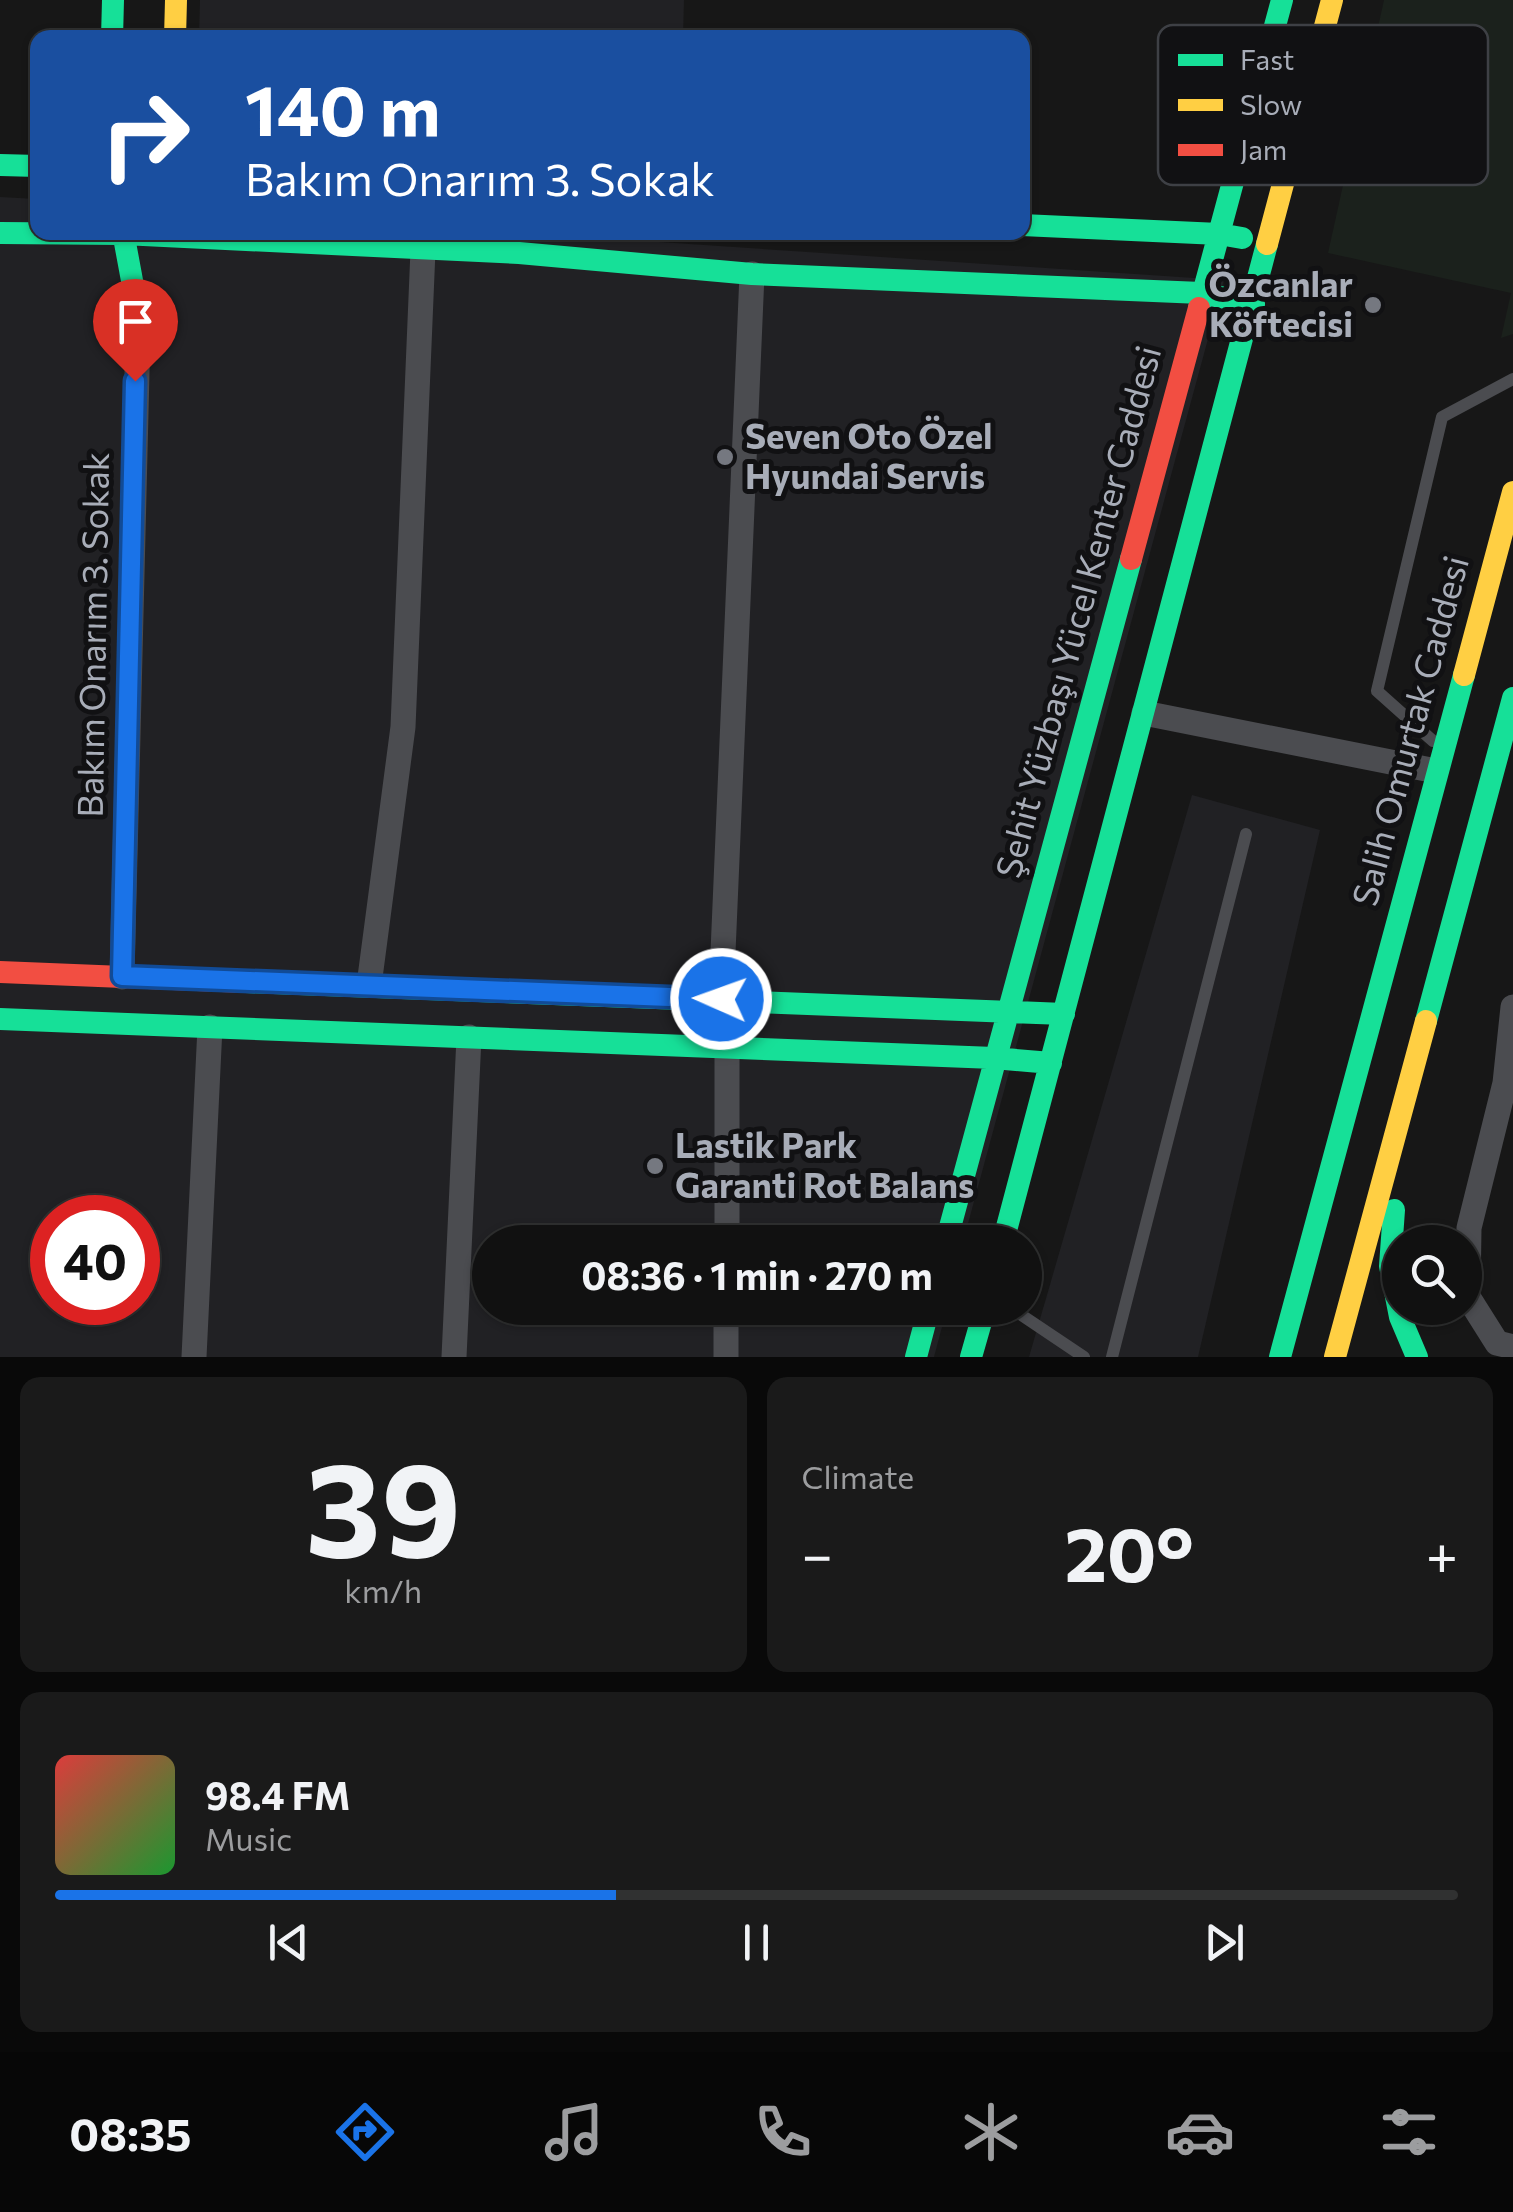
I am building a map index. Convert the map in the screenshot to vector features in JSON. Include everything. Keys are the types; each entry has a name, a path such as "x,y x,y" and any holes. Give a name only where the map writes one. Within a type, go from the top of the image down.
{"main road":[{"path":"112,30 113,0"},
{"path":"175,30 176,0"},
{"name":"Şehit Yüzbaşı Yücel Kenter Caddesi","path":"1275,25 1282,0"},
{"path":"1326,25 1332,0"},
{"path":"0,165 30,166"},
{"name":"Şehit Yüzbaşı Yücel Kenter Caddesi","path":"950,1225 1232,185"},
{"path":"1008,1225 1284,185"},
{"path":"1030,225 1219,234 1269,244"},
{"path":"0,232 30,232"},
{"path":"124,240 136,302"},
{"path":"243,240 519,253 752,274 1201,294 1254,304"},
{"name":"Salih Omurtak Caddesi","path":"1280,1357 1513,492"},
{"path":"1335,1357 1513,698"},
{"path":"0,972 1064,1014"},
{"path":"1417,1357 1400,1316 1390,1266 1396,1183 1426,1016"},
{"path":"0,1018 1051,1063"},
{"path":"916,1357 924,1325"},
{"path":"972,1357 980,1325"}],"street":[{"name":"Bakım Onarım 3. Sokak","path":"122,976 136,302 152,240"},
{"path":"369,985 402,728 423,250"},
{"path":"721,999 752,274"},
{"path":"1144,713 1440,760"},
{"path":"1513,1008 1505,1083 1468,1228 1468,1297 1497,1342 1513,1346"},
{"path":"194,1357 210,1027"},
{"path":"454,1357 469,1037"},
{"path":"727,1047 727,1225"},
{"path":"726,1325 726,1357"}],"lane":[{"path":"1440,760 1376,691 1442,416 1513,380"},
{"path":"1112,1357 1246,834"},
{"path":"1036,1325 1084,1357"}],"shaded area":[{"path":"200,0 684,0 683,30 199,30"},
{"path":"1384,0 1513,0 1513,334 1501,338 1511,293 1328,253 1343,185 1488,185 1488,25 1378,25"},
{"path":"0,197 30,199 30,240 629,240 1224,280 968,1225 472,1225 472,1325 942,1325 934,1357 0,1357"},
{"path":"1192,795 1320,830 1198,1357 1029,1357 1038,1325 1042,1325 1042,1312"}],"traffic: fast":[{"path":"112,30 113,0"},
{"path":"1275,25 1282,0"},
{"path":"0,165 30,166"},
{"path":"1199,308 1232,185"},
{"path":"1030,225 1242,238"},
{"path":"0,233 30,233"},
{"path":"124,240 136,302"},
{"path":"248,240 519,253 752,274 1201,293 1254,304"},
{"path":"1007,1225 1267,244"},
{"path":"951,1225 1131,559"},
{"path":"1280,1357 1464,675"},
{"path":"1426,1021 1513,698"},
{"path":"246,982 1064,1014"},
{"path":"0,1019 1051,1063"},
{"path":"1394,1210 1390,1266 1400,1317 1417,1357"},
{"path":"916,1357 924,1325"},
{"path":"971,1357 980,1325"}],"traffic: slow":[{"path":"175,30 176,0"},
{"path":"1325,25 1332,0"},
{"path":"1267,244 1283,185"},
{"path":"1464,675 1513,492"},
{"path":"1335,1357 1426,1021"}],"traffic: jam":[{"path":"1131,559 1199,308"},
{"path":"0,972 246,982"}],"place":[{"name":"Özcanlar Köftecisi","path":"1373,305"},
{"name":"Seven Oto Özel Hyundai Servis","path":"725,457"},
{"name":"Lastik Park Garanti Rot Balans","path":"655,1166"}],"route":[{"path":"135,381 122,976 721,999"}]}
